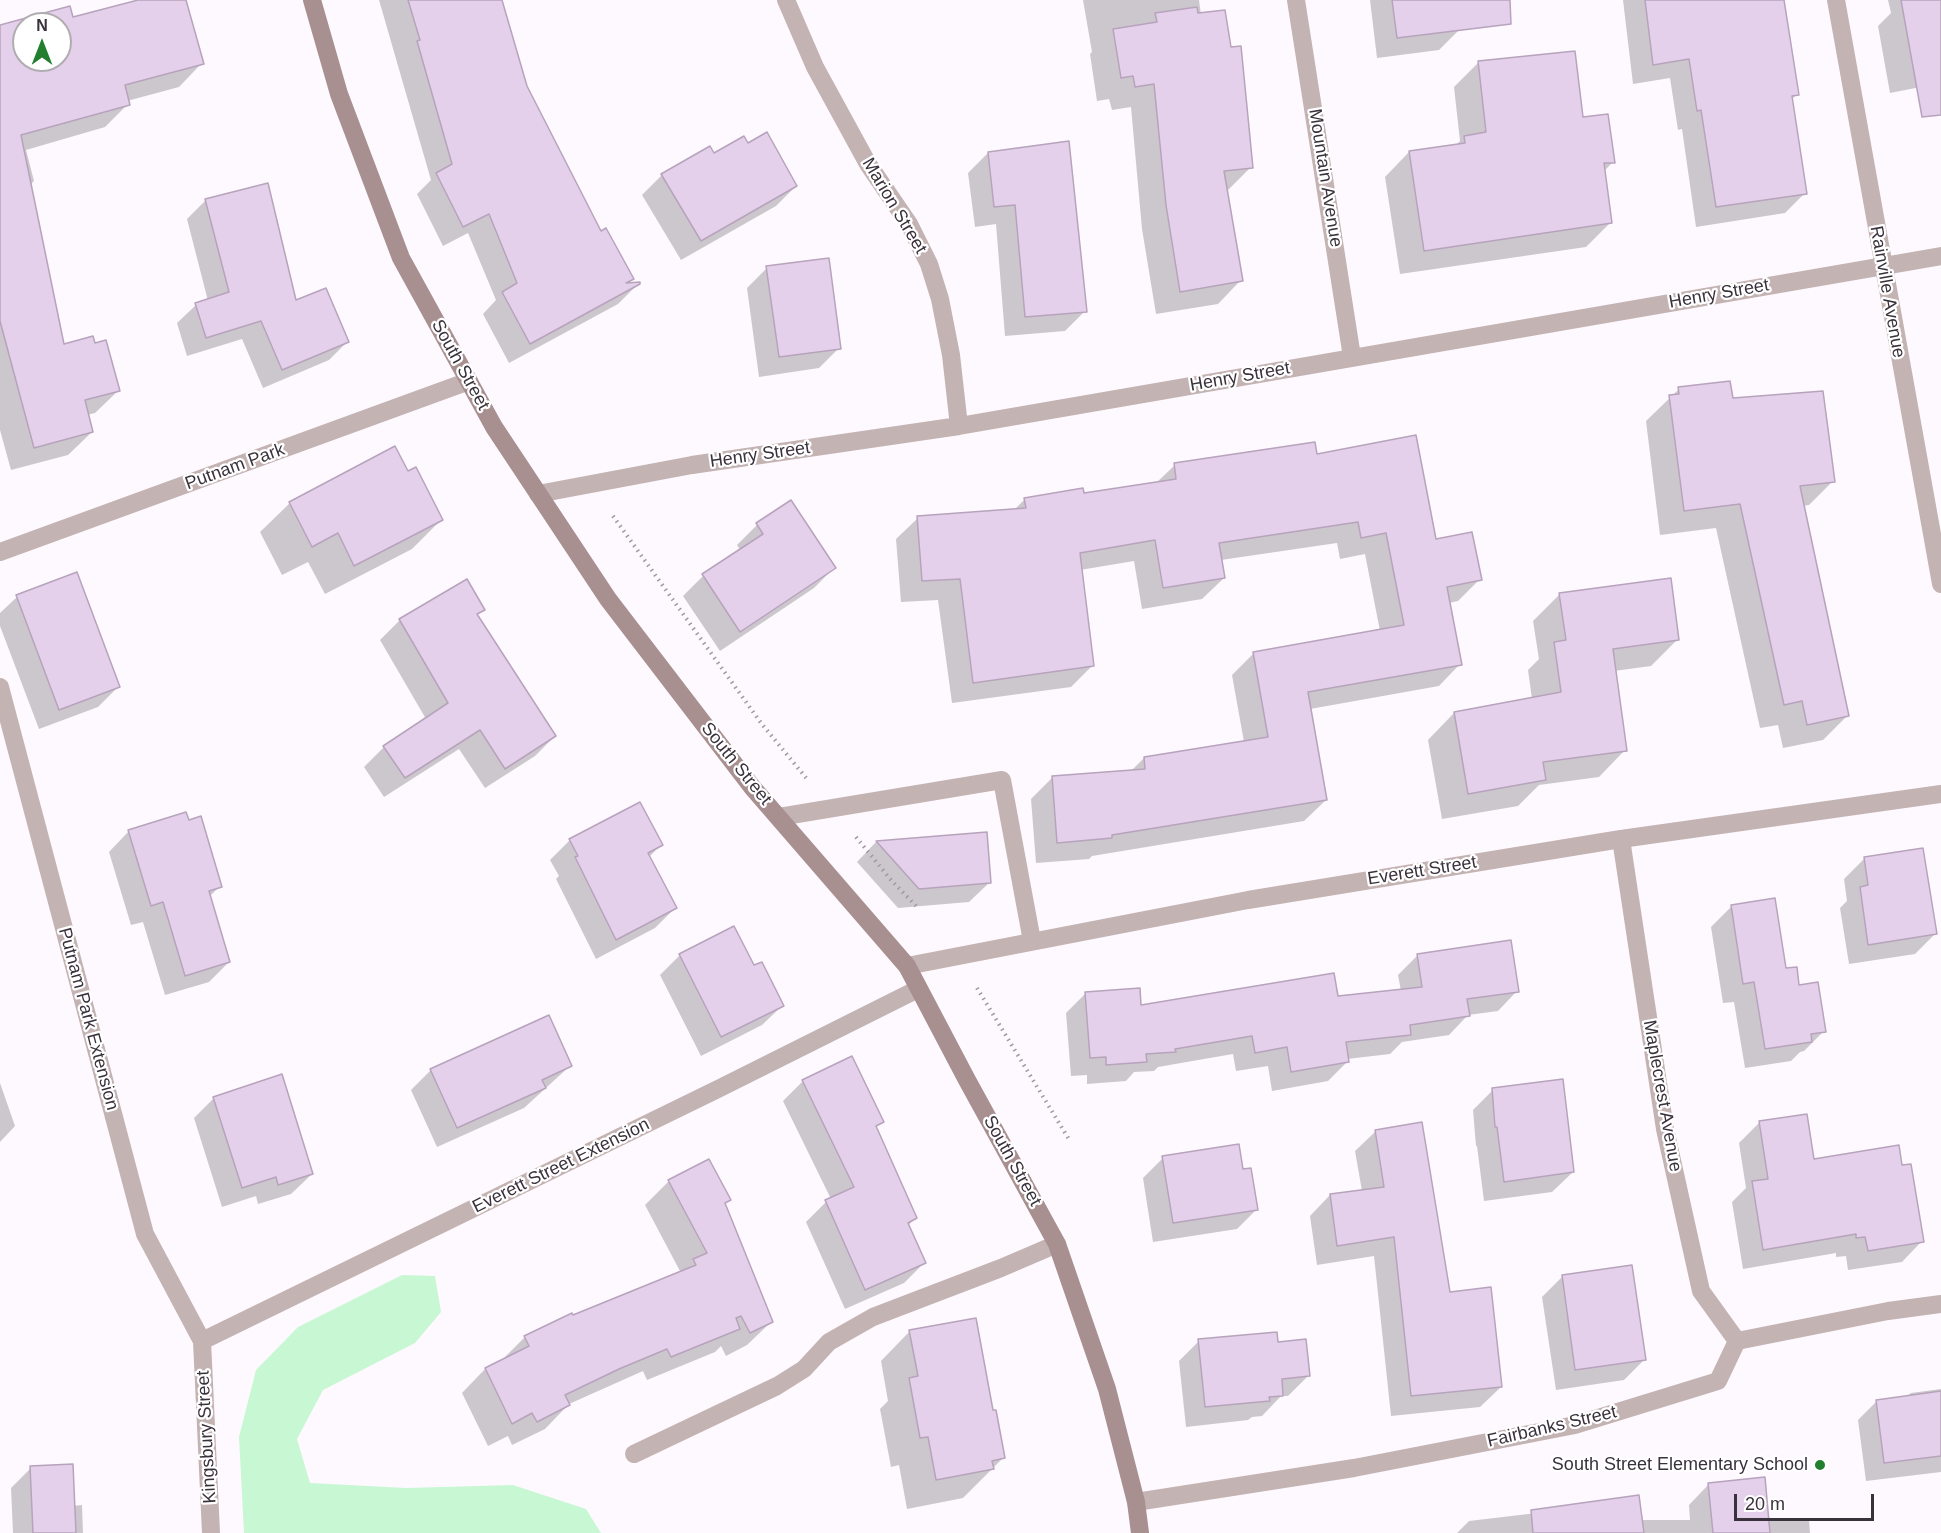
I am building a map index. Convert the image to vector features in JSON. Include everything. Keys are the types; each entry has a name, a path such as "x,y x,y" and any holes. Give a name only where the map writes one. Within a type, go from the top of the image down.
{"main road":[{"name":"South Street","path":"312,0 339,94 401,258 494,427 608,599 752,787 907,966 966,1080 1057,1244 1107,1389 1136,1502 1140,1533"}],"street":[{"name":"Marion Street","path":"786,0 815,67 868,164 909,224 929,264 940,299 951,355 958,426"},
{"name":"Mountain Avenue","path":"1296,0 1352,357"},
{"name":"Rainville Avenue","path":"1836,0 1941,584"},
{"name":"Henry Street","path":"538,494 692,465 958,426 1941,256"},
{"name":"Putnam Park","path":"0,552 469,381"},
{"name":"Putnam Park Extension","path":"0,687 145,1234 202,1341"},
{"path":"779,817 1002,780 1032,941"},
{"name":"Everett Street","path":"907,966 1248,900 1621,839 1941,794"},
{"name":"Maplecrest Avenue","path":"1621,839 1665,1129 1701,1291 1737,1341"},
{"name":"Everett Street Extension","path":"202,1341 720,1088 918,988"},
{"path":"634,1454 777,1386 804,1369 829,1342 873,1317 1057,1244"},
{"path":"1737,1341 1888,1311 1941,1304"},
{"name":"Kingsbury Street","path":"202,1341 211,1533"},
{"name":"Fairbanks Street","path":"1136,1502 1354,1468 1575,1425 1718,1381 1737,1341"}],"path":[{"path":"613,516 761,723 891,880 919,909"},
{"path":"973,981 1070,1141"}],"green space":[{"path":"402,1275 435,1276 441,1312 415,1343 323,1390 297,1439 310,1483 406,1488 513,1485 586,1509 601,1533 244,1533 239,1437 256,1370 298,1327"}],"building":[{"path":"138,0 186,0 204,64 125,85 130,105 21,135 64,344 93,336 95,343 106,340 120,391 85,400 93,432 34,448 0,321 0,25 12,22 12,72 72,72 72,13 73,17"},
{"path":"408,0 502,0 527,86 601,231 606,228 634,279 626,283 640,282 640,284 530,344 502,292 517,283 489,214 463,227 436,173 452,164 417,41 420,40"},
{"path":"1392,0 1510,0 1511,24 1397,38"},
{"path":"1645,0 1784,0 1799,95 1792,96 1807,194 1716,207 1701,110 1697,111 1689,59 1653,65"},
{"path":"1901,0 1941,0 1941,115 1922,117"},
{"path":"70,6 72,12 48,12"},
{"path":"1197,7 1198,13 1225,10 1231,47 1241,46 1253,168 1224,171 1243,281 1180,292 1166,205 1154,84 1135,87 1133,76 1121,78 1113,29 1157,22 1155,13"},
{"path":"1575,51 1583,117 1608,114 1615,163 1604,163 1612,223 1424,251 1409,151 1465,143 1464,136 1486,132 1478,61"},
{"path":"767,132 797,186 701,241 661,174 710,146 714,153 744,136 748,143"},
{"path":"1069,141 1087,312 1025,317 1015,205 994,207 988,152"},
{"path":"268,183 296,300 326,288 349,342 282,370 261,321 206,338 195,303 229,292 205,199"},
{"path":"829,258 841,349 779,357 766,266"},
{"path":"1730,381 1733,398 1823,391 1835,482 1800,486 1849,716 1807,725 1802,701 1784,705 1740,504 1684,511 1669,395 1679,394 1678,387"},
{"path":"1416,435 1436,539 1472,532 1482,580 1447,587 1462,665 1308,692 1327,800 1112,835 1112,838 1057,843 1052,776 1145,769 1144,757 1268,737 1253,652 1404,625 1386,533 1361,538 1358,522 1219,543 1225,578 1163,588 1155,540 1080,553 1094,666 973,683 960,579 922,581 917,516 1026,508 1024,498 1083,488 1084,493 1176,479 1174,463 1315,442 1317,454"},
{"path":"395,446 408,471 416,467 443,520 354,566 338,533 312,547 289,502"},
{"path":"791,500 836,568 740,632 702,574 763,534 756,523"},
{"path":"77,572 120,687 59,710 16,595"},
{"path":"1671,578 1679,640 1613,649 1627,751 1543,762 1546,780 1468,794 1454,712 1561,692 1554,642 1566,640 1559,593"},
{"path":"467,579 485,610 477,614 556,736 505,769 480,730 405,778 383,746 448,703 399,619"},
{"path":"640,802 663,845 648,853 677,908 616,940 575,857 578,856 569,839"},
{"path":"186,812 189,820 201,816 222,887 209,891 230,962 185,976 163,902 151,906 128,830"},
{"path":"987,832 991,883 919,889 876,841"},
{"path":"1923,848 1937,934 1868,945 1860,887 1868,885 1864,857"},
{"path":"1775,898 1786,968 1797,967 1799,985 1818,982 1826,1032 1811,1034 1812,1042 1765,1049 1754,982 1743,984 1731,905"},
{"path":"734,926 754,965 762,962 784,1006 721,1037 679,954"},
{"path":"1511,940 1519,992 1467,999 1470,1016 1410,1025 1411,1035 1346,1042 1349,1062 1291,1072 1287,1047 1255,1053 1252,1036 1175,1049 1176,1052 1146,1054 1147,1062 1106,1065 1106,1057 1090,1058 1085,992 1140,988 1141,1005 1334,973 1338,996 1422,987 1417,954"},
{"path":"549,1015 572,1066 542,1080 546,1088 457,1128 430,1069"},
{"path":"852,1056 884,1122 876,1126 917,1218 908,1223 926,1263 865,1290 825,1200 854,1187 802,1080"},
{"path":"282,1074 313,1174 278,1185 276,1177 242,1188 213,1097"},
{"path":"1563,1079 1574,1172 1504,1182 1497,1127 1495,1127 1492,1088"},
{"path":"1807,1114 1814,1159 1899,1145 1902,1165 1911,1164 1924,1242 1868,1251 1865,1237 1856,1238 1856,1234 1763,1250 1752,1181 1768,1179 1759,1121"},
{"path":"1422,1122 1450,1292 1491,1287 1502,1387 1411,1396 1394,1237 1337,1246 1330,1194 1384,1187 1375,1130"},
{"path":"1239,1144 1243,1169 1251,1168 1258,1210 1173,1223 1162,1156"},
{"path":"709,1159 731,1200 725,1203 773,1322 750,1333 741,1316 736,1318 740,1329 671,1357 667,1349 619,1369 565,1395 570,1405 537,1422 532,1413 512,1424 485,1368 529,1346 524,1336 572,1313 573,1315 696,1265 693,1259 707,1253 668,1180"},
{"path":"1632,1265 1646,1360 1575,1370 1562,1275"},
{"path":"976,1318 993,1410 996,1410 1005,1458 992,1461 994,1469 936,1480 928,1437 920,1438 909,1378 918,1376 909,1330"},
{"path":"1277,1332 1278,1342 1306,1339 1310,1376 1282,1379 1283,1396 1269,1397 1270,1401 1205,1407 1198,1339"},
{"path":"1941,1391 1941,1456 1884,1463 1876,1400"},
{"path":"73,1464 76,1533 33,1533 30,1466"},
{"path":"1765,1477 1770,1533 1713,1533 1708,1483"},
{"path":"1639,1495 1644,1533 1533,1533 1531,1510"}],"place":[{"name":"South Street Elementary School","path":"1820,1465"}]}
